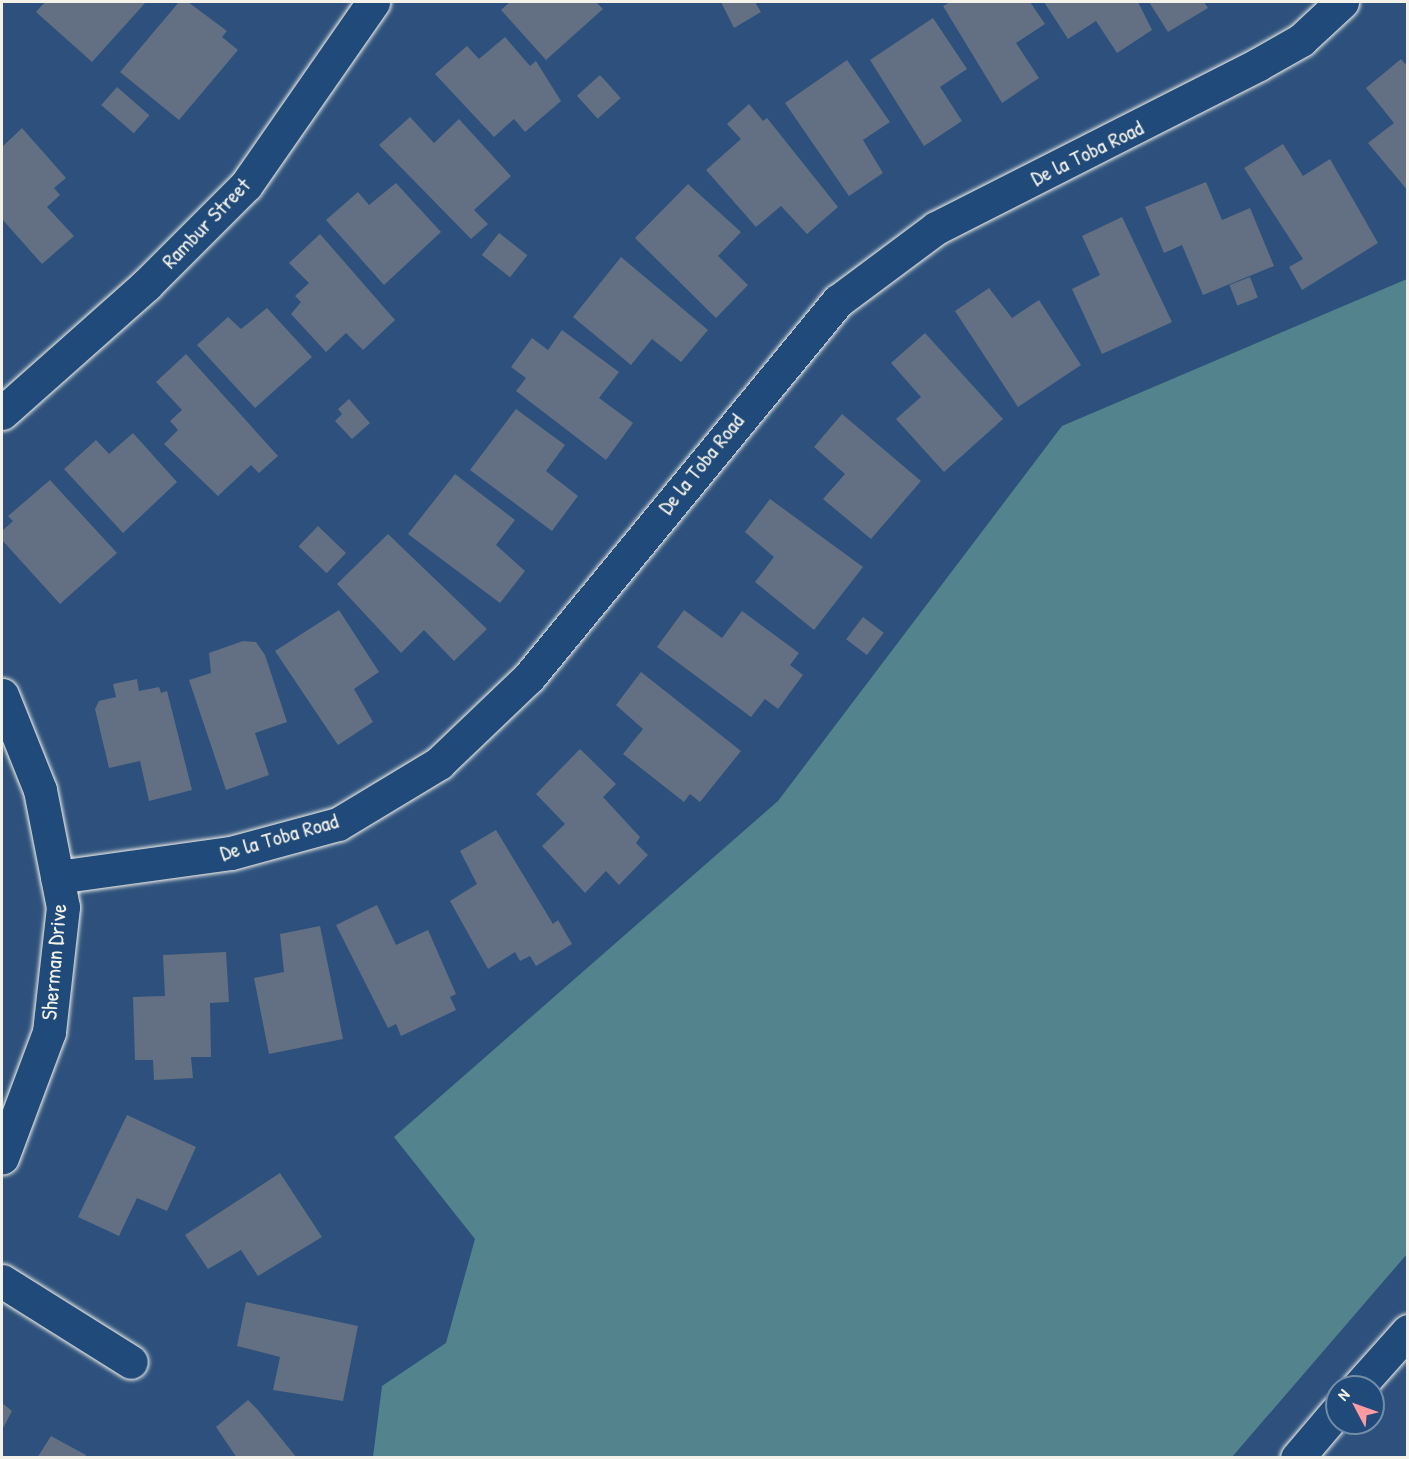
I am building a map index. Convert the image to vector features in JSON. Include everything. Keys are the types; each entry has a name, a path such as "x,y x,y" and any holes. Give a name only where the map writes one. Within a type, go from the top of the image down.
{"street":[{"name":"De la Toba Road","path":"57,877 231,853 338,824 439,763 529,677 838,301 936,228 1257,65 1301,40 1342,2"},
{"name":"Rambur Street","path":"2,413 146,285 246,184 355,8"},
{"name":"Sherman Drive","path":"2,695 40,790 63,907 49,1032 2,1158"},
{"path":"2,1281 131,1362"},
{"path":"1368,1375 1407,1331"},
{"path":"1297,1458 1325,1426"}],"green space":[{"path":"1407,279 1407,1254 1232,1457 373,1457 382,1386 446,1343 475,1239 394,1137 778,801 1062,426"}],"building":[{"path":"45,2 146,2 92,62 36,12"},
{"path":"179,2 188,2 227,31 222,37 238,50 179,120 120,72"},
{"path":"510,2 596,2 603,9 546,60 501,10"},
{"path":"721,2 755,2 761,12 734,28"},
{"path":"950,2 1030,2 1045,24 1016,43 1039,78 1002,103 943,6"},
{"path":"1044,2 1138,2 1152,30 1117,53 1096,21 1068,39"},
{"path":"1149,2 1204,2 1208,8 1168,32"},
{"path":"933,18 967,69 940,87 962,121 924,146 870,60"},
{"path":"505,37 530,66 536,61 561,101 525,132 514,119 494,137 435,74 467,46 479,59"},
{"path":"1401,59 1408,67 1408,191 1368,143 1394,123 1366,88"},
{"path":"847,60 890,122 863,140 883,173 849,196 785,103"},
{"path":"600,75 621,98 598,119 577,96"},
{"path":"117,87 149,115 134,133 101,105"},
{"path":"749,104 763,121 767,118 838,207 807,234 781,206 756,227 706,170 741,139 727,124"},
{"path":"410,117 434,143 459,119 511,176 474,210 488,224 471,239 379,145"},
{"path":"22,128 66,178 54,188 60,195 47,207 74,236 42,264 2,219 2,147"},
{"path":"1283,144 1303,176 1330,159 1378,243 1302,290 1289,267 1303,259 1244,168"},
{"path":"1206,182 1222,220 1250,208 1274,266 1203,295 1182,245 1164,253 1145,207"},
{"path":"396,183 441,232 384,285 326,220 358,192 369,205"},
{"path":"688,184 741,232 718,256 748,285 716,318 635,238"},
{"path":"1122,217 1172,322 1102,354 1072,289 1100,275 1082,236"},
{"path":"499,233 527,255 510,277 482,255"},
{"path":"320,234 395,320 363,350 346,333 326,352 291,314 301,302 295,296 309,283 289,263"},
{"path":"621,257 708,330 681,362 652,339 631,365 573,317"},
{"path":"1250,277 1258,298 1237,305 1229,285"},
{"path":"989,288 1012,318 1039,300 1081,365 1018,407 955,311"},
{"path":"267,308 312,357 255,408 197,345 228,317 241,329"},
{"path":"562,330 619,372 599,398 633,423 606,460 516,391 526,378 511,367 532,338 548,350"},
{"path":"925,333 1003,419 944,472 896,419 921,397 891,363"},
{"path":"186,354 278,456 259,473 251,465 218,496 164,444 178,430 170,421 182,410 156,382"},
{"path":"349,399 370,423 352,439 335,421 342,414 338,409"},
{"path":"516,409 565,445 546,471 578,496 552,531 470,470"},
{"path":"842,414 921,481 871,539 823,499 845,474 814,447"},
{"path":"133,433 177,482 123,533 64,469 96,440 109,454"},
{"path":"455,474 515,520 496,545 525,571 500,603 408,534"},
{"path":"50,480 117,553 60,604 2,540 2,531 13,521 8,516"},
{"path":"770,499 863,567 814,630 755,582 774,557 745,532"},
{"path":"318,526 346,553 327,573 299,546"},
{"path":"388,534 487,629 454,661 424,630 401,653 337,584"},
{"path":"339,610 379,672 354,689 373,722 338,745 275,651"},
{"path":"684,610 722,638 742,611 799,653 790,665 803,675 778,709 765,699 751,717 657,647"},
{"path":"863,617 884,633 867,655 846,639"},
{"path":"243,641 256,642 265,655 287,722 255,733 269,775 226,790 189,680 211,673 209,653"},
{"path":"641,672 741,751 700,802 690,794 684,802 623,754 643,729 616,705"},
{"path":"137,679 139,691 159,687 161,693 167,691 192,790 149,801 140,761 109,768 95,709 99,701 116,697 113,684"},
{"path":"580,749 616,784 603,797 640,837 636,843 648,855 619,885 606,871 585,893 542,846 565,824 536,794"},
{"path":"496,830 553,924 558,920 572,944 536,966 530,956 520,961 515,952 488,969 450,901 477,884 460,851"},
{"path":"377,905 396,945 428,930 456,994 450,997 456,1010 401,1036 396,1024 388,1028 336,925"},
{"path":"320,926 343,1039 269,1054 254,978 284,972 280,934"},
{"path":"226,952 229,1002 210,1003 211,1057 191,1057 193,1078 154,1080 153,1060 135,1060 133,997 165,996 163,955"},
{"path":"127,1115 196,1147 167,1211 137,1198 119,1236 78,1217"},
{"path":"280,1173 322,1237 258,1276 241,1250 208,1269 185,1235"},
{"path":"246,1302 358,1326 343,1401 273,1390 280,1357 237,1346"},
{"path":"248,1400 297,1458 237,1458 216,1427"},
{"path":"2,1403 12,1411 2,1430"},
{"path":"51,1436 86,1455 85,1458 37,1458"}]}
